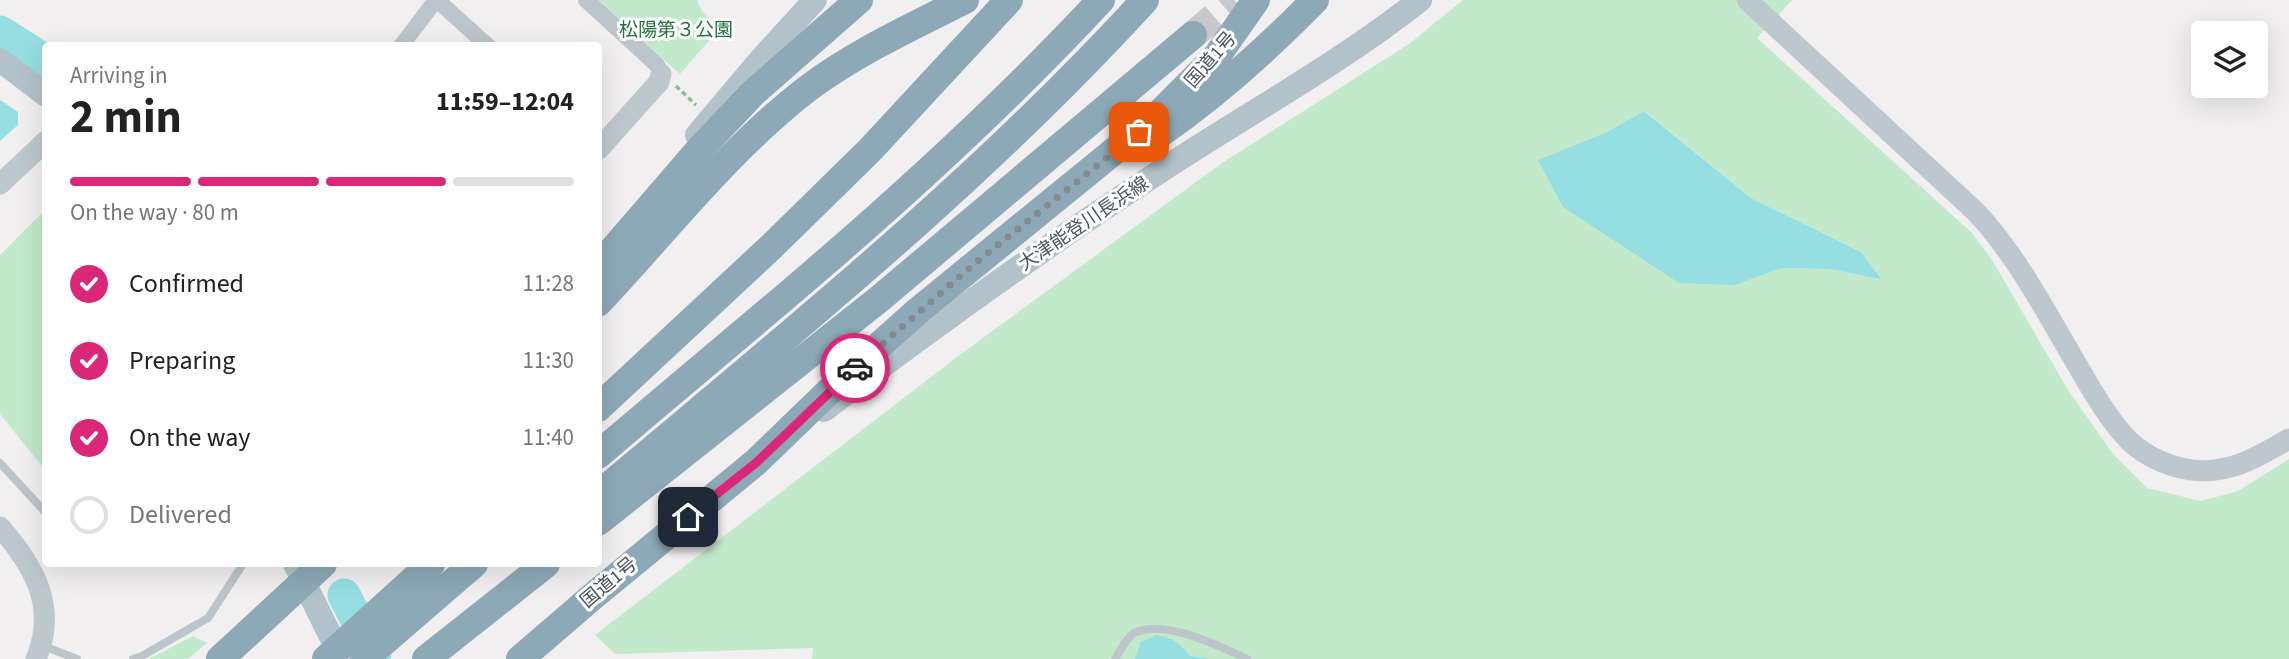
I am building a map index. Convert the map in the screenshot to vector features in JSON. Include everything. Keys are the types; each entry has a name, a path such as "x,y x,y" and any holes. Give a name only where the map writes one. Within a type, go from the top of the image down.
{"highway":[{"path":"602,262 690,160 753,93 859,0"},
{"path":"602,404 870,150 1009,0"},
{"path":"602,452 815,272 967,136 1101,0"},
{"path":"602,492 840,292 919,222 1051,98 1145,0"},
{"name":"国道1号","path":"520,659 757,462 846,376 974,264 1121,148 1156,117 1217,56 1256,0"},
{"path":"974,264 1214,94 1255,60 1315,0"},
{"path":"602,299 734,155 776,114 809,87 843,65 958,3"},
{"path":"602,519 878,300 1193,35"},
{"path":"389,637 429,567"},
{"path":"364,659 471,567"},
{"path":"326,659 389,637 512,567"},
{"path":"426,659 542,567"},
{"path":"220,659 307,569"}],"main road":[{"path":"602,262 710,118 815,0"},
{"name":"大津能登川長浜線","path":"757,462 940,323 1034,257 1174,162 1328,66 1420,0"},
{"path":"0,60 42,92"},
{"path":"307,569 342,659"}],"street":[{"path":"404,42 437,0 484,42"},
{"path":"586,0 657,65 666,78 659,82 602,145"},
{"path":"1747,0 1994,231 2022,272 2099,401 2134,446 2158,460 2184,469 2213,471 2240,465 2289,439"},
{"path":"0,184 42,145"},
{"path":"0,527 35,575 44,602 45,629 38,652"}],"lane":[{"path":"0,463 42,509"},
{"path":"133,659 208,618 242,567"},
{"path":"1115,659 1131,634 1151,628 1199,638 1247,659"},
{"path":"38,652 77,659"}],"path":[{"path":"666,78 694,103"}],"green space":[{"name":"松陽第３公園","path":"596,0 697,0 702,11 720,28 680,74"},
{"path":"1463,0 1792,0 1757,38 1972,233 1992,260 2068,390 2113,454 2147,488 2201,501 2238,491 2289,459 2289,659 812,659 813,648 615,654 595,635 961,354 1222,163 1409,44","holes":["1645,111 1751,198 1861,252 1880,278 1829,269 1781,268 1605,133"]},
{"path":"42,213 42,466 0,414 0,255"},
{"path":"193,636 207,643 188,659 149,659"}],"water":[{"path":"0,100 18,112 18,125 0,141"},
{"path":"1644,111 1751,198 1861,252 1881,279 1829,269 1781,268 1735,285 1679,283 1563,207 1538,160 1605,133"},
{"path":"1156,635 1175,641 1190,656 1209,659 1135,659 1141,642"}],"waterway":[{"path":"0,32 42,58"},
{"path":"344,595 375,654"}],"tunnel":[{"path":"1193,35 1234,0"}],"way so far":[{"path":"855,368 974,264 1139,132"}],"route":[{"path":"688,517 757,462 855,368"}]}
